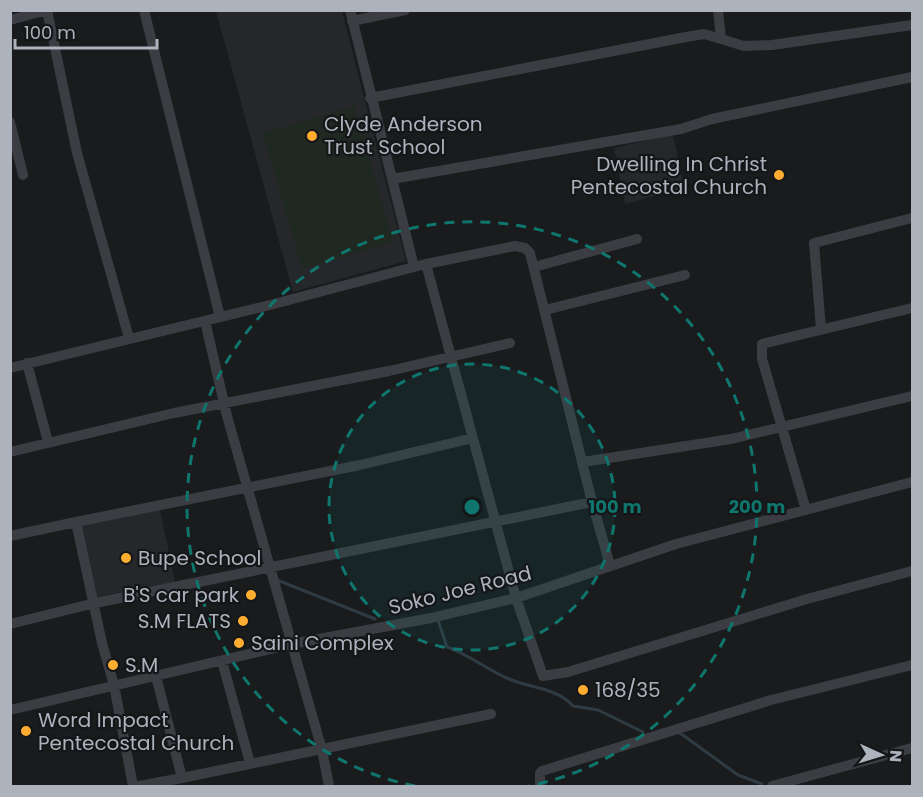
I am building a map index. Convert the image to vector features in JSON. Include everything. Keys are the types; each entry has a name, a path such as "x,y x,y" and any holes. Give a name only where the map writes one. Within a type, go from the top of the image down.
{"street":[{"path":"10,20 47,10 77,153 129,338"},
{"path":"144,10 220,317"},
{"path":"405,10 351,16 392,179 452,356 516,598 540,671 548,677 796,602 912,571"},
{"path":"718,10 721,39"},
{"path":"370,98 695,35 704,34 744,46 772,45 912,25"},
{"path":"392,179 681,129 712,119 912,77"},
{"path":"10,122 23,175"},
{"path":"821,329 814,243 912,219"},
{"path":"534,267 638,239"},
{"path":"10,368 205,321 420,265 515,246 525,248 530,253 534,267 610,566"},
{"path":"545,310 685,275"},
{"path":"806,510 762,359 762,344 912,308"},
{"path":"205,321 247,486 322,750 329,786"},
{"path":"10,452 225,403 510,343"},
{"path":"27,363 48,442"},
{"path":"583,462 688,443 731,439 912,396"},
{"path":"10,537 247,486 360,465 473,438"},
{"name":"Soko Joe Road","path":"10,710 292,644 431,618 516,598 676,544 912,482"},
{"path":"10,624 95,603 592,502"},
{"path":"76,522 102,643 114,685 133,786"},
{"path":"222,661 250,763"},
{"path":"540,786 542,771 771,700 912,665"},
{"path":"156,676 182,778"},
{"path":"139,786 491,714"},
{"path":"772,786 912,748"}],"shaded area":[{"name":"Clyde Anderson Trust School","path":"216,11 342,11 406,261 293,292"},
{"path":"355,106 393,242 302,269 263,133"},
{"path":"673,134 684,188 625,204 614,148"},
{"name":"Bupe School","path":"160,509 175,582 90,598 76,526"}],"waterway":[{"path":"277,580 375,619"},
{"path":"438,620 447,647 509,679 560,695 573,706 598,710 643,732"},
{"path":"680,733 738,775 762,784"}],"place":[{"name":"Clyde Anderson Trust School","path":"312,136"},
{"name":"Dwelling In Christ Pentecostal Church","path":"779,175"},
{"name":"Bupe School","path":"126,558"},
{"name":"B'S car park","path":"251,595"},
{"name":"S.M FLATS","path":"243,621"},
{"name":"Saini Complex","path":"239,643"},
{"name":"S.M","path":"113,665"},
{"name":"168/35","path":"583,690"},
{"name":"Word Impact Pentecostal Church","path":"26,731"}]}
